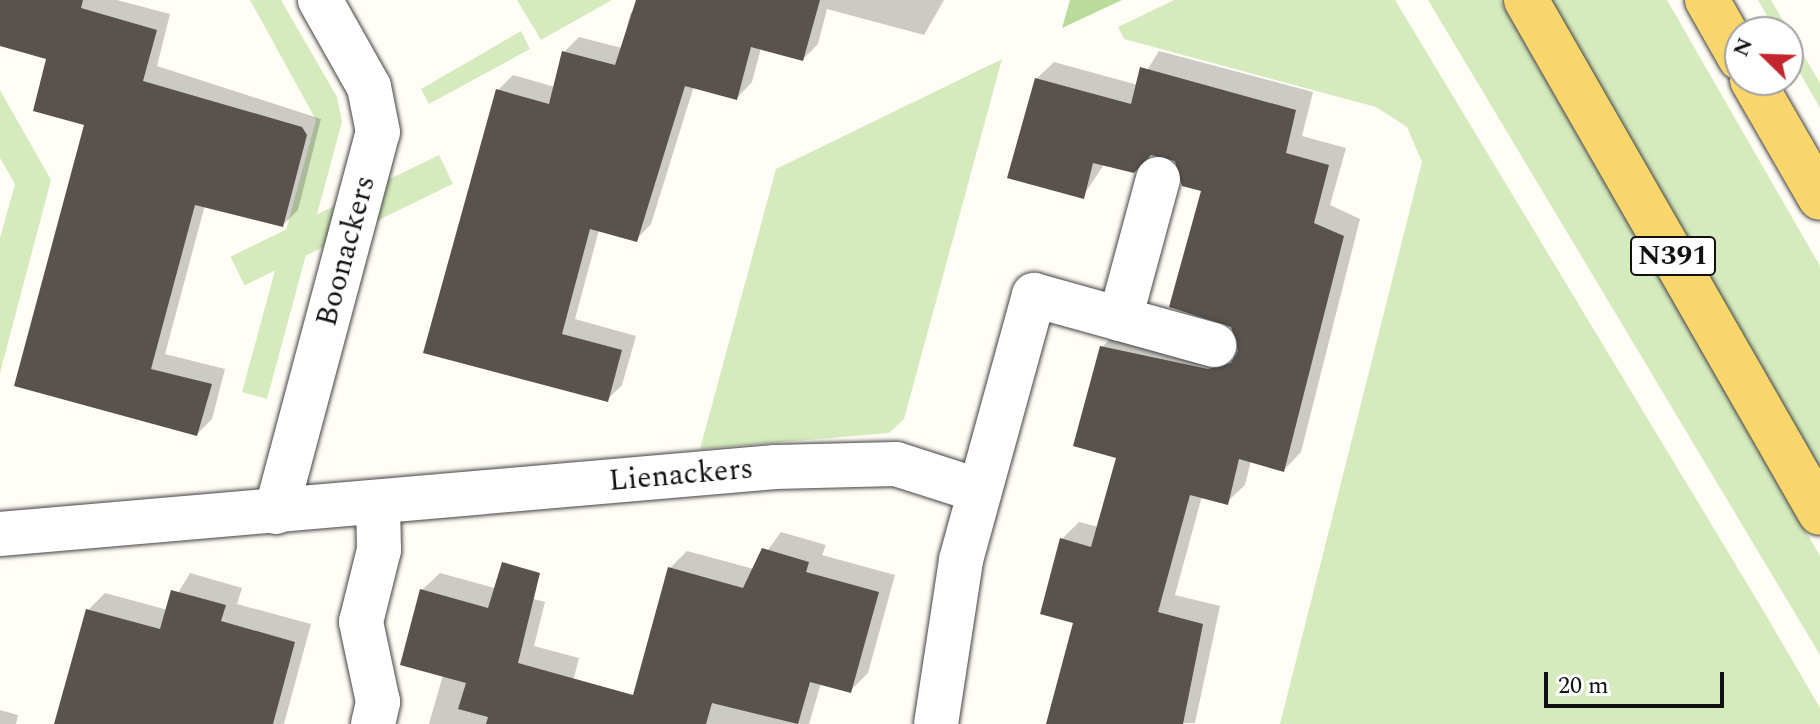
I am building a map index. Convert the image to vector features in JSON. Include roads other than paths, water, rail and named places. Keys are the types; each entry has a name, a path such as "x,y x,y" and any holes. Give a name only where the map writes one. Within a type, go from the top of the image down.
{"main road":[{"name":"N391","path":"1526,0 1820,513"},
{"path":"1707,0 1724,30"},
{"path":"1761,96 1820,198"}],"street":[{"name":"Boonackers","path":"276,512 378,132 369,87 320,0"},
{"path":"1120,319 1158,179"},
{"path":"936,724 961,560 1034,295 1214,345"},
{"name":"Lienackers","path":"0,534 729,471 896,464 980,491"},
{"path":"373,724 378,702 361,622 379,550 378,503"}]}
